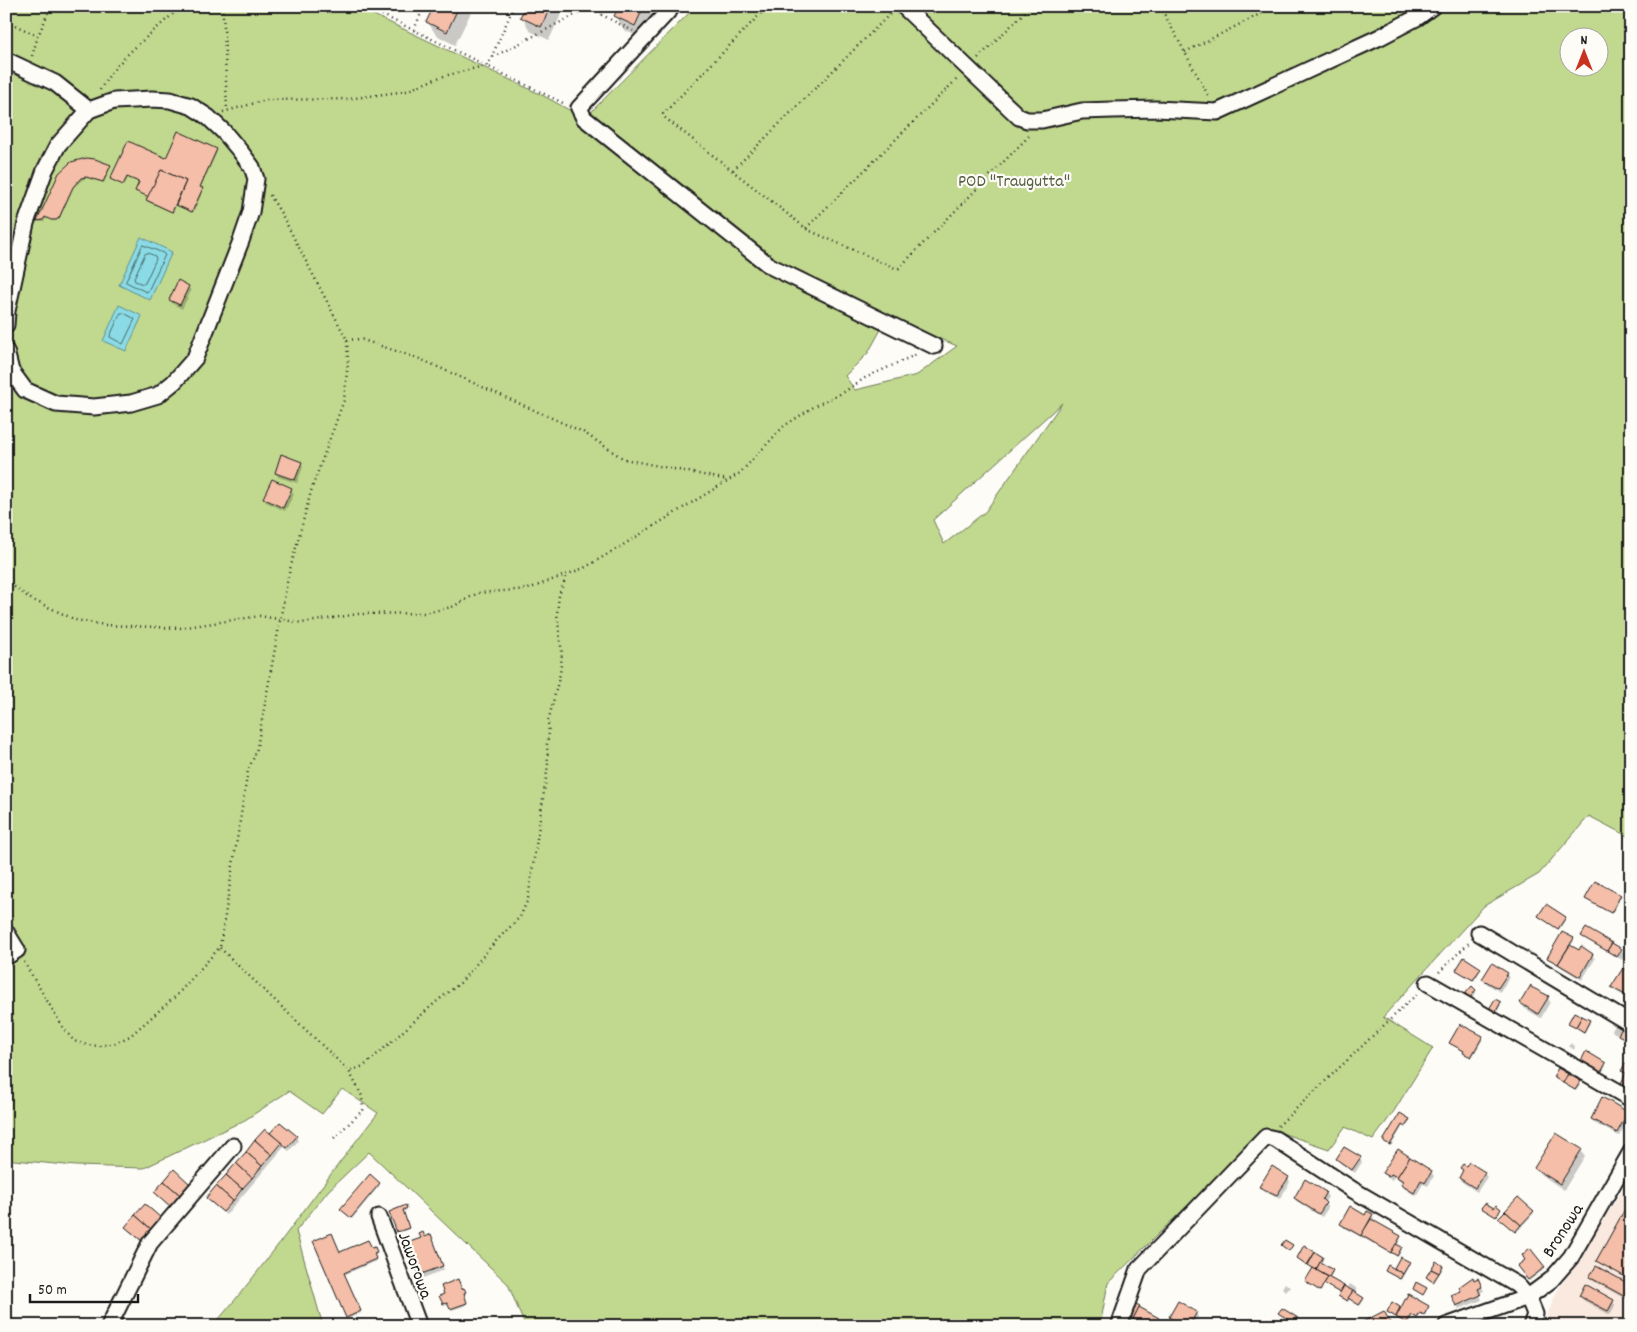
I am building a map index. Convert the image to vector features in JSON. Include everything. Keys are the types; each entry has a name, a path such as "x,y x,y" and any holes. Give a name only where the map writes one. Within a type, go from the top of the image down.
{"street":[{"path":"672,6 579,108 584,118 770,266 934,346"},
{"path":"903,6 1019,117 1027,120 1045,120 1082,111 1156,110 1217,112 1380,37 1418,17 1433,6"},
{"path":"6,60 55,83 89,110"},
{"path":"6,325 7,311 26,222 45,170 58,145 89,110 114,101 152,99 170,100 191,106 208,117 224,132 252,167 256,179 251,212 195,358 174,382 158,395 131,403 94,407 56,404 25,390 11,371 6,351"},
{"path":"6,932 12,953"},
{"path":"1479,934 1631,1024"},
{"path":"1428,983 1631,1099"},
{"path":"1119,1326 1139,1269 1266,1137 1275,1139 1353,1190 1517,1285 1528,1297 1535,1314 1531,1326"},
{"path":"109,1326 150,1244 233,1146"},
{"name":"Bronowa","path":"1446,1326 1528,1297 1551,1280 1571,1257 1631,1152"},
{"name":"Jaworowa","path":"378,1217 419,1326"}],"path":[{"path":"27,70 38,36 52,6"},
{"path":"89,110 106,79 179,6"},
{"path":"222,6 227,111"},
{"path":"364,6 569,106 579,108"},
{"path":"414,30 424,6"},
{"path":"488,65 514,6"},
{"path":"491,58 592,6"},
{"path":"603,6 600,14 645,37"},
{"path":"768,6 662,114 806,228 895,268 899,268 1045,120"},
{"path":"734,170 898,6"},
{"path":"806,228 1031,6"},
{"path":"1160,6 1217,112"},
{"path":"1185,52 1276,6"},
{"path":"6,21 38,36"},
{"path":"208,117 266,100 348,99 406,91 440,77 488,65"},
{"path":"12,953 74,1041 100,1046 115,1043 130,1036 176,996 220,947 248,770 256,753 288,577 312,488 344,400 348,362 347,340 282,215 267,190 256,179"},
{"path":"347,340 360,339 420,359 583,432 624,459 728,480"},
{"path":"6,581 32,599 76,620 105,625 180,628 260,616 302,623 358,614 424,613 452,607 478,593 528,589 584,568 618,548 740,473 784,426 814,406 844,392 865,378 934,346"},
{"path":"349,1071 364,1066 460,983 495,942 520,917 528,899 548,765 548,722 560,674 562,654 557,614 559,596 567,575"},
{"path":"1266,1137 1479,934"},
{"path":"220,947 349,1071 362,1096 363,1110 334,1138"}],"shaded area":[{"path":"1631,1177 1631,1326 1543,1326 1556,1293"}],"green space":[{"name":"POD \"Traugutta\"","path":"6,6 355,6 544,96 571,111 591,134 641,171 589,114 696,6 1631,6 1631,838 1589,816 1539,874 1484,906 1383,1017 1433,1048 1394,1111 1373,1140 1345,1127 1329,1149 1267,1128 1108,1283 1100,1326 525,1326 508,1284 369,1152 328,1191 296,1231 323,1326 213,1326 256,1274 378,1113 342,1089 322,1114 289,1091 245,1120 144,1168 76,1166 14,1160 6,1157 6,964 26,953 6,922","holes":["877,312 957,346 917,375 855,390 845,376 868,353 884,324","1062,403 985,512 944,544 933,520"]}],"water":[{"path":"141,237 172,252 150,300 119,285"},
{"path":"119,305 142,316 126,351 103,341"}],"building":[{"path":"434,6 459,6 447,32 426,22"},
{"path":"526,6 551,6 541,27 520,17"},
{"path":"619,6 644,6 635,26 614,16"},
{"path":"178,131 217,149 200,187 203,188 192,212 176,205 186,181 161,170 149,197 135,191 139,182 127,177 123,185 110,179 128,141 166,158"},
{"path":"87,158 111,165 103,182 86,177 81,178 73,187 59,218 51,220 45,217 43,220 37,221 59,173 71,162"},
{"path":"161,170 186,181 172,212 146,200"},
{"path":"178,280 189,286 180,305 169,300"},
{"path":"281,454 302,462 295,480 275,473"},
{"path":"272,479 292,488 283,508 263,498"},
{"path":"1595,881 1621,895 1611,913 1585,899"},
{"path":"1546,904 1566,917 1558,929 1538,916"},
{"path":"1586,928 1612,943 1607,951 1581,936"},
{"path":"1562,932 1574,938 1558,964 1547,958"},
{"path":"1612,943 1622,949 1617,957 1607,951"},
{"path":"1570,945 1579,950 1581,946 1593,954 1580,977 1558,964"},
{"path":"1464,957 1481,968 1473,980 1456,970"},
{"path":"1492,963 1508,973 1498,988 1482,979"},
{"path":"1623,968 1631,972 1631,993 1629,997 1611,987"},
{"path":"1531,985 1531,987 1549,996 1538,1014 1520,1003"},
{"path":"1472,986 1476,990 1469,999 1464,995"},
{"path":"1495,999 1501,1002 1495,1013 1489,1009"},
{"path":"1574,1012 1582,1016 1576,1027 1568,1023"},
{"path":"1582,1016 1590,1020 1584,1032 1576,1027"},
{"path":"1460,1024 1483,1036 1471,1057 1449,1043"},
{"path":"1622,1028 1630,1033 1626,1039 1618,1035"},
{"path":"1586,1051 1606,1063 1600,1074 1580,1063"},
{"path":"1625,1064 1631,1067 1631,1089 1621,1083 1626,1073 1621,1071"},
{"path":"1558,1068 1568,1074 1563,1083 1553,1077"},
{"path":"1568,1074 1581,1081 1575,1090 1563,1083"},
{"path":"1602,1097 1628,1112 1617,1133 1591,1119"},
{"path":"1400,1113 1410,1119 1405,1127 1402,1125 1390,1145 1383,1141"},
{"path":"280,1122 297,1136 287,1148 270,1133"},
{"path":"265,1129 282,1143 272,1155 255,1140"},
{"path":"1556,1133 1582,1149 1560,1184 1534,1168"},
{"path":"255,1140 272,1155 262,1166 246,1152"},
{"path":"1344,1147 1361,1157 1352,1170 1336,1159"},
{"path":"1398,1149 1410,1157 1397,1177 1391,1174 1389,1177 1382,1173"},
{"path":"246,1152 262,1166 252,1178 236,1163"},
{"path":"1410,1157 1432,1171 1425,1183 1421,1180 1414,1193 1401,1185 1403,1181 1397,1177"},
{"path":"1469,1162 1485,1172 1475,1188 1459,1178 1463,1170 1460,1168 1463,1164 1466,1166"},
{"path":"236,1163 252,1178 242,1189 226,1175"},
{"path":"1272,1166 1289,1177 1277,1195 1259,1187"},
{"path":"174,1169 190,1184 180,1195 164,1181"},
{"path":"370,1174 380,1183 351,1218 340,1209"},
{"path":"226,1175 242,1189 233,1201 216,1186"},
{"path":"1305,1179 1326,1192 1322,1199 1326,1203 1319,1214 1294,1198"},
{"path":"164,1181 180,1195 170,1206 154,1192"},
{"path":"216,1186 233,1201 223,1212 206,1198"},
{"path":"1518,1197 1534,1211 1521,1225 1505,1211"},
{"path":"1485,1203 1494,1208 1496,1205 1501,1209 1496,1217 1481,1208"},
{"path":"145,1204 161,1218 151,1229 135,1215"},
{"path":"406,1205 407,1208 403,1210 409,1228 397,1232 389,1212"},
{"path":"1350,1206 1365,1215 1367,1211 1373,1214 1361,1236 1340,1224"},
{"path":"1625,1209 1631,1213 1631,1280 1596,1261"},
{"path":"1505,1211 1521,1225 1515,1232 1498,1218"},
{"path":"135,1215 151,1229 142,1241 125,1227"},
{"path":"1371,1219 1401,1236 1391,1253 1361,1235"},
{"path":"423,1232 425,1237 431,1234 443,1266 419,1275 407,1243 421,1238 419,1234"},
{"path":"332,1233 340,1252 368,1240 372,1248 375,1247 377,1252 374,1253 376,1259 344,1273 361,1311 346,1318 313,1241"},
{"path":"1285,1240 1293,1245 1289,1251 1281,1245"},
{"path":"1396,1244 1402,1247 1397,1256 1391,1252"},
{"path":"1304,1245 1315,1252 1307,1265 1297,1258"},
{"path":"1530,1248 1545,1267 1528,1280 1517,1266 1525,1260 1522,1255"},
{"path":"1315,1252 1323,1257 1316,1270 1308,1265"},
{"path":"1400,1257 1410,1262 1403,1274 1394,1268"},
{"path":"1436,1261 1443,1266 1439,1273 1431,1269"},
{"path":"1320,1262 1333,1270 1329,1277 1316,1270"},
{"path":"1388,1265 1403,1274 1400,1279 1385,1271"},
{"path":"1596,1266 1631,1285 1629,1299 1589,1277"},
{"path":"1313,1268 1328,1277 1320,1291 1305,1281"},
{"path":"1431,1269 1439,1273 1433,1282 1426,1277"},
{"path":"1328,1277 1344,1286 1340,1293 1324,1284"},
{"path":"1473,1277 1474,1280 1478,1278 1482,1287 1478,1289 1481,1295 1456,1306 1451,1295 1461,1291 1459,1287"},
{"path":"458,1279 462,1289 464,1288 466,1292 464,1293 467,1303 450,1309 447,1303 443,1304 439,1296 444,1294 441,1286"},
{"path":"1416,1282 1427,1288 1423,1295 1413,1289"},
{"path":"1585,1284 1614,1300 1608,1311 1579,1296"},
{"path":"1344,1286 1353,1291 1347,1301 1338,1296"},
{"path":"1353,1291 1364,1298 1359,1305 1348,1298"},
{"path":"1408,1294 1429,1306 1424,1315 1420,1313 1417,1318 1412,1315 1406,1323 1396,1317"},
{"path":"1178,1301 1197,1312 1189,1326 1169,1324 1172,1319 1169,1317"},
{"path":"1132,1302 1140,1306 1133,1319 1126,1316"},
{"path":"1392,1302 1400,1307 1396,1317 1387,1312"},
{"path":"1139,1307 1159,1318 1154,1326 1139,1326 1141,1323 1133,1319"},
{"path":"1282,1308 1298,1318 1295,1324 1278,1313"},
{"path":"1384,1311 1392,1326 1357,1326 1357,1325"}]}
